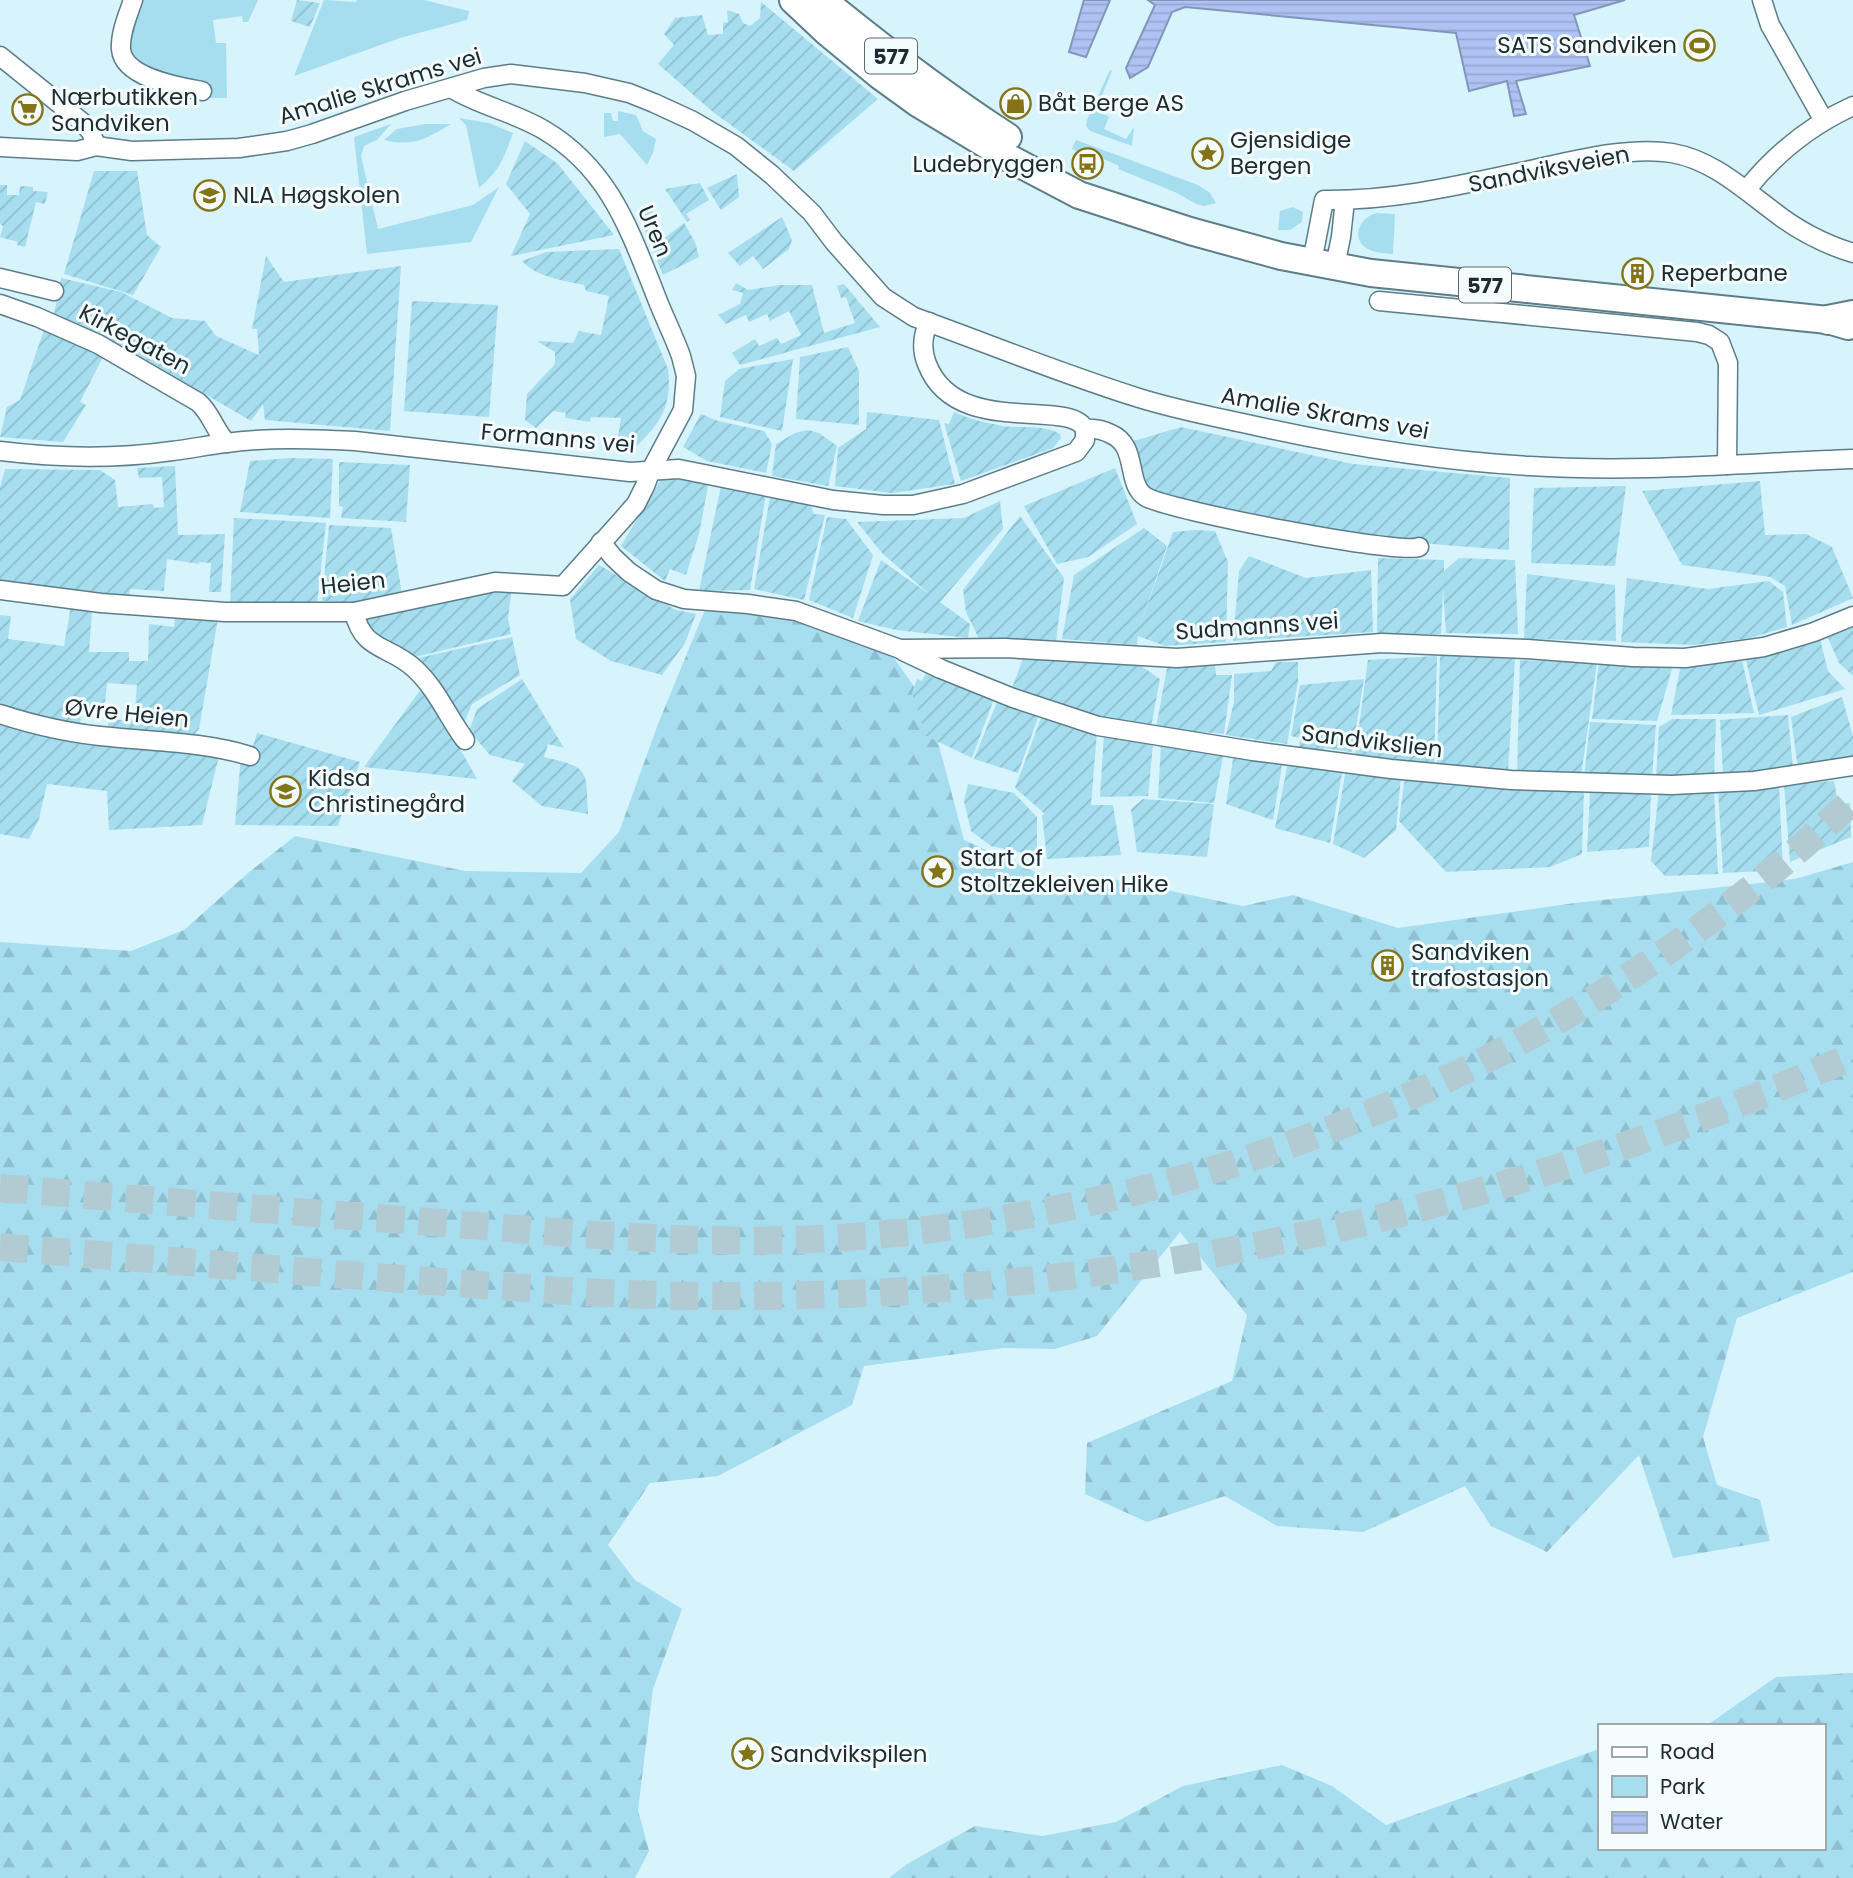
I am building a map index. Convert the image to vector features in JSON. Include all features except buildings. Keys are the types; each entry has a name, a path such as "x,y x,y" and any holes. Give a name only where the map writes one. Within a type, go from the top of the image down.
{"main road":[{"name":"577","path":"793,0 879,75 1005,156 1079,195 1225,241 1371,273 1845,320"},
{"name":"577","path":"823,0 892,57 961,107 1083,185 1150,217"}],"street":[{"path":"133,0 121,49 128,64 156,80 202,91"},
{"path":"1762,0 1770,25 1823,119"},
{"path":"0,56 82,122 91,132 96,146"},
{"name":"Amalie Skrams vei","path":"0,147 77,151 96,146 132,151 219,150 287,141 484,78 511,74 562,79 629,93 693,121 736,146 794,195 883,297 899,309 1045,367 1141,399 1213,418 1325,440 1409,454 1529,466 1619,469 1853,459"},
{"name":"Uren","path":"451,88 473,100 516,115 546,131 579,156 599,177 619,208 672,332 685,376 683,410 651,470"},
{"path":"1747,189 1762,170 1823,119 1853,106"},
{"name":"Sandviksveien","path":"1323,264 1324,200 1420,194 1584,159 1643,152 1685,156 1709,166 1747,189 1818,240 1853,253"},
{"path":"1323,264 1341,237 1345,200"},
{"name":"Kirkegaten","path":"0,278 54,291"},
{"path":"1379,300 1709,335 1724,347 1728,363 1727,465"},
{"name":"Kirkegaten","path":"0,304 98,344 198,402 208,411 218,433 227,443"},
{"path":"929,323 923,338 926,360 930,370 952,397 986,409 1072,417 1086,429 1106,431 1116,436 1126,446 1136,483 1147,497 1250,522 1342,540 1395,548 1419,547"},
{"name":"Formanns vei","path":"0,451 48,455 113,455 170,452 227,443 342,440 631,472 679,469 810,496 883,505 913,505 963,494 1076,452 1085,440 1086,429"},
{"name":"Heien","path":"0,590 101,603 225,612 354,612 495,582 563,586 636,504 651,470"},
{"name":"Sudmanns vei","path":"601,542 612,557 629,572 656,590 684,599 796,611 900,649 1005,648 1177,659 1382,643 1685,658 1765,647 1814,632 1853,616"},
{"path":"354,612 359,631 368,641 413,667 428,684 465,740"},
{"name":"Sandvikslien","path":"900,649 989,689 1098,726 1338,762 1457,776 1661,785 1767,779 1853,766"},
{"name":"Øvre Heien","path":"0,714 53,729 218,747 250,756"}],"green space":[{"path":"139,0 258,0 248,22 243,22 242,16 213,20 216,43 226,43 227,98 204,98 149,72 128,54 128,41"},
{"path":"297,0 320,3 310,27 291,21"},
{"path":"324,0 424,0 469,11 467,20 400,38 294,76"},
{"path":"761,2 878,99 794,171 713,112 658,64 674,45 664,34 675,18 702,15 708,35 723,34 723,23 728,22 727,10 739,14 743,23 750,26 760,18"},
{"path":"1110,70 1112,71 1096,110 1109,117 1104,129 1126,139 1134,127 1132,146 1090,131 1086,126"},
{"path":"618,111 636,115 643,131 656,139 647,165 620,134 604,137 604,113 611,113 613,121 618,121"},
{"path":"459,118 489,123 513,133 500,163 479,188 466,125"},
{"path":"391,124 377,140 364,146 361,156 378,229 473,205 499,187 471,242 367,254 354,137"},
{"path":"425,124 451,124 412,142 384,140 397,129"},
{"path":"1076,140 1198,185 1210,193 1216,203 1204,206 1196,204 1177,193 1118,169 1119,166 1088,152 1086,156 1072,149"},
{"path":"525,141 558,164 614,235 511,256 530,214 506,184"},
{"path":"94,171 137,171 147,235 161,247 133,295 64,274"},
{"path":"737,174 739,197 721,210 707,188"},
{"path":"700,183 709,200 686,214 690,220 687,222 665,189"},
{"path":"0,185 7,185 7,195 19,195 20,186 33,187 33,191 48,192 45,204 36,202 25,247 0,237 3,226 0,224"},
{"path":"644,205 646,210 651,209 654,213 648,218 656,234 659,232 663,239 684,223 695,242 699,257 663,275 637,211"},
{"path":"1293,207 1303,212 1302,222 1290,230 1278,230 1280,211"},
{"path":"1377,213 1395,214 1393,254 1368,249 1358,237 1363,222"},
{"path":"782,217 792,240 789,249 763,269 753,256 740,266 728,253"},
{"path":"619,249 668,369 669,383 661,417 647,436 627,454 630,439 618,437 621,418 591,417 590,422 565,418 566,413 553,411 536,428 525,420 527,394 555,364 555,352 537,341 573,343 579,331 601,335 609,296 586,291 584,285 543,275 522,261 546,252"},
{"path":"266,256 284,282 401,266 390,431 265,420 263,404 251,421 128,349 54,315 61,278 121,292 172,318 205,321 216,336 259,355 257,329 252,329"},
{"path":"736,283 748,290 780,285 812,285 824,333 855,323 846,297 841,298 837,286 844,284 880,327 740,365 732,353 755,339 759,346 777,338 781,344 801,335 789,311 770,321 767,314 749,322 746,315 726,324 718,315 740,304 743,293 732,290"},
{"path":"412,301 498,305 489,417 404,411"},
{"path":"44,330 103,357 80,402 86,405 63,442 0,437 7,407 20,400"},
{"path":"848,347 859,371 859,425 796,419 800,357"},
{"path":"793,359 782,431 720,417 725,381 739,369"},
{"path":"867,412 939,420 955,484 892,493 835,486 838,448 866,429"},
{"path":"954,412 1003,426 1047,429 1060,434 1061,438 1053,448 961,481 944,423 949,424"},
{"path":"701,414 718,421 764,431 772,444 766,473 707,461 683,447"},
{"path":"1181,427 1353,464 1510,478 1509,550 1355,538 1149,493 1130,442"},
{"path":"808,430 819,433 837,446 828,486 772,476 776,444 795,433"},
{"path":"333,459 330,518 240,512 250,461"},
{"path":"339,462 410,465 406,522 341,518 343,507 339,506"},
{"path":"175,466 178,535 225,534 221,592 209,592 211,563 167,559 164,591 130,589 129,597 0,583 0,487 5,469 100,470 115,480 118,507 153,504 154,508 164,507 162,477 139,478 137,468"},
{"path":"1115,468 1137,524 1088,557 1057,564 1024,506"},
{"path":"661,479 709,481 699,534 686,575 670,569 665,581 621,546"},
{"path":"1760,481 1765,535 1806,534 1832,547 1853,598 1792,625 1785,586 1770,577 1682,565 1642,491"},
{"path":"721,486 766,494 750,590 699,591"},
{"path":"1626,486 1615,566 1531,563 1534,488"},
{"path":"770,497 811,506 814,514 825,515 804,600 754,589"},
{"path":"1000,501 1003,529 940,602 970,624 968,638 896,630 858,621 881,560 929,594 882,553 857,522 964,518"},
{"path":"1020,516 1064,578 1056,641 979,639 966,612 963,590"},
{"path":"827,517 846,519 873,555 853,618 809,600"},
{"path":"234,518 326,523 317,604 230,603"},
{"path":"329,525 391,528 402,594 358,604 322,601"},
{"path":"1144,528 1167,546 1138,632 1173,532 1215,531 1228,562 1226,642 1165,646 1138,636 1137,645 1062,639 1074,575"},
{"path":"1249,556 1306,578 1371,570 1373,632 1233,641 1239,571"},
{"path":"1378,558 1444,560 1444,571 1459,558 1515,560 1518,634 1446,633 1443,589 1441,634 1377,634"},
{"path":"599,565 676,610 696,614 685,643 662,675 611,661 576,639 570,599"},
{"path":"1527,574 1615,585 1616,641 1524,639"},
{"path":"1627,578 1708,589 1769,581 1783,592 1787,627 1750,638 1694,645 1621,642"},
{"path":"512,588 508,618 511,634 415,657 372,637 364,617 468,592"},
{"path":"709,600 880,638 929,708 964,840 1053,880 1113,879 1243,906 1293,895 1398,928 1575,903 1795,879 1853,862 1853,1272 1737,1318 1703,1437 1717,1485 1760,1500 1770,1541 1673,1558 1639,1455 1547,1552 1491,1526 1465,1486 1363,1532 1277,1526 1225,1496 1147,1522 1085,1494 1087,1443 1232,1381 1247,1315 1180,1232 1097,1336 1055,1349 1004,1348 864,1366 852,1405 718,1476 650,1483 608,1545 635,1580 682,1609 653,1689 638,1810 649,1851 635,1878 0,1878 0,942 131,951 184,930 248,873 295,836 465,871 581,873 619,832 658,724"},
{"path":"71,606 92,610 89,652 129,652 129,661 148,661 149,624 174,627 175,614 218,619 199,729 193,736 107,730 109,719 134,721 137,685 107,683 104,713 81,710 80,728 34,719 0,704 0,615 11,616 8,639 64,646"},
{"path":"1853,625 1853,676 1839,663 1828,638"},
{"path":"512,637 520,675 472,704 464,723 418,658"},
{"path":"1820,639 1828,671 1845,689 1759,715 1746,660"},
{"path":"1440,654 1515,659 1508,771 1437,765"},
{"path":"1437,656 1434,765 1355,755 1368,660"},
{"path":"1023,658 1138,664 1160,679 1151,727 1082,715 1011,691"},
{"path":"1520,660 1597,663 1581,776 1517,774"},
{"path":"1742,660 1754,713 1671,715 1681,664"},
{"path":"1276,662 1298,662 1298,681 1287,744 1226,735 1234,702 1234,674 1271,671"},
{"path":"1599,662 1673,665 1657,721 1592,719"},
{"path":"1215,665 1216,675 1232,675 1224,734 1156,728 1167,668"},
{"path":"926,673 995,696 972,758 926,736 912,693 917,679 922,681"},
{"path":"522,679 564,748 548,744 544,757 570,764 582,772 587,787 588,814 542,806 512,781 525,764 490,755 469,731 477,709"},
{"path":"1364,679 1352,752 1324,748 1324,752 1299,748 1300,738 1291,736 1300,685"},
{"path":"424,685 477,779 364,767"},
{"path":"999,697 1039,715 1018,773 974,759"},
{"path":"1842,697 1853,736 1853,759 1798,769 1791,717"},
{"path":"0,715 219,756 202,825 109,830 107,791 47,784 39,819 29,839 0,834"},
{"path":"1042,715 1097,732 1091,805 1113,805 1121,855 1047,859 1042,815 1045,814 1015,788"},
{"path":"1788,715 1793,769 1723,775 1720,720"},
{"path":"1672,719 1716,719 1714,776 1656,778 1659,727"},
{"path":"1590,722 1656,725 1652,778 1584,777"},
{"path":"257,733 360,762 338,826 235,825 242,743 253,746"},
{"path":"1104,733 1153,744 1148,796 1100,797"},
{"path":"1161,743 1224,752 1214,803 1158,798"},
{"path":"1234,753 1283,760 1273,820 1226,804"},
{"path":"1288,762 1343,767 1330,843 1275,828"},
{"path":"1346,769 1401,776 1396,830 1364,858 1333,844"},
{"path":"1405,776 1584,791 1582,854 1550,867 1446,872 1399,821"},
{"path":"1834,781 1838,803 1850,803 1851,837 1790,862 1784,784"},
{"path":"968,784 1014,793 1037,817 1037,856 991,846 971,831 964,801"},
{"path":"1779,784 1783,870 1723,873 1718,790"},
{"path":"1714,790 1718,874 1665,876 1651,861 1659,791"},
{"path":"1651,791 1649,847 1587,852 1590,792"},
{"path":"1143,799 1214,804 1207,857 1137,852 1131,809"},
{"path":"1853,1673 1853,1878 889,1878 907,1864 975,1826 1042,1836 1116,1822 1183,1786 1282,1765 1332,1786 1386,1825 1598,1749 1598,1850 1825,1850 1825,1724 1709,1724 1776,1677"}],"water":[{"path":"1084,0 1110,0 1086,57 1069,52"},
{"path":"1148,0 1625,0 1574,15 1590,66 1516,81 1526,114 1514,116 1507,81 1469,91 1456,33 1185,7 1172,12 1148,67 1130,78 1126,68 1155,5"}],"tunnel":[{"path":"0,1188 584,1234 725,1240 819,1239 962,1225 1103,1199 1241,1161 1375,1111 1504,1050 1628,978 1744,894 1853,800"},
{"path":"0,1247 492,1286 644,1295 867,1293 1013,1282 1157,1263 1299,1237 1440,1203 1580,1161 1717,1112 1853,1056"}],"place":[{"name":"SATS Sandviken","path":"1700,45"},
{"name":"Båt Berge AS","path":"1015,103"},
{"name":"Nærbutikken Sandviken","path":"28,110"},
{"name":"Gjensidige Bergen","path":"1207,153"},
{"name":"Ludebryggen","path":"1087,164"},
{"name":"NLA Høgskolen","path":"210,195"},
{"name":"Reperbane","path":"1638,273"},
{"name":"Kidsa Christinegård","path":"285,791"},
{"name":"Start of Stoltzekleiven Hike","path":"937,871"},
{"name":"Sandviken trafostasjon","path":"1388,965"},
{"name":"Sandvikspilen","path":"747,1754"}]}
